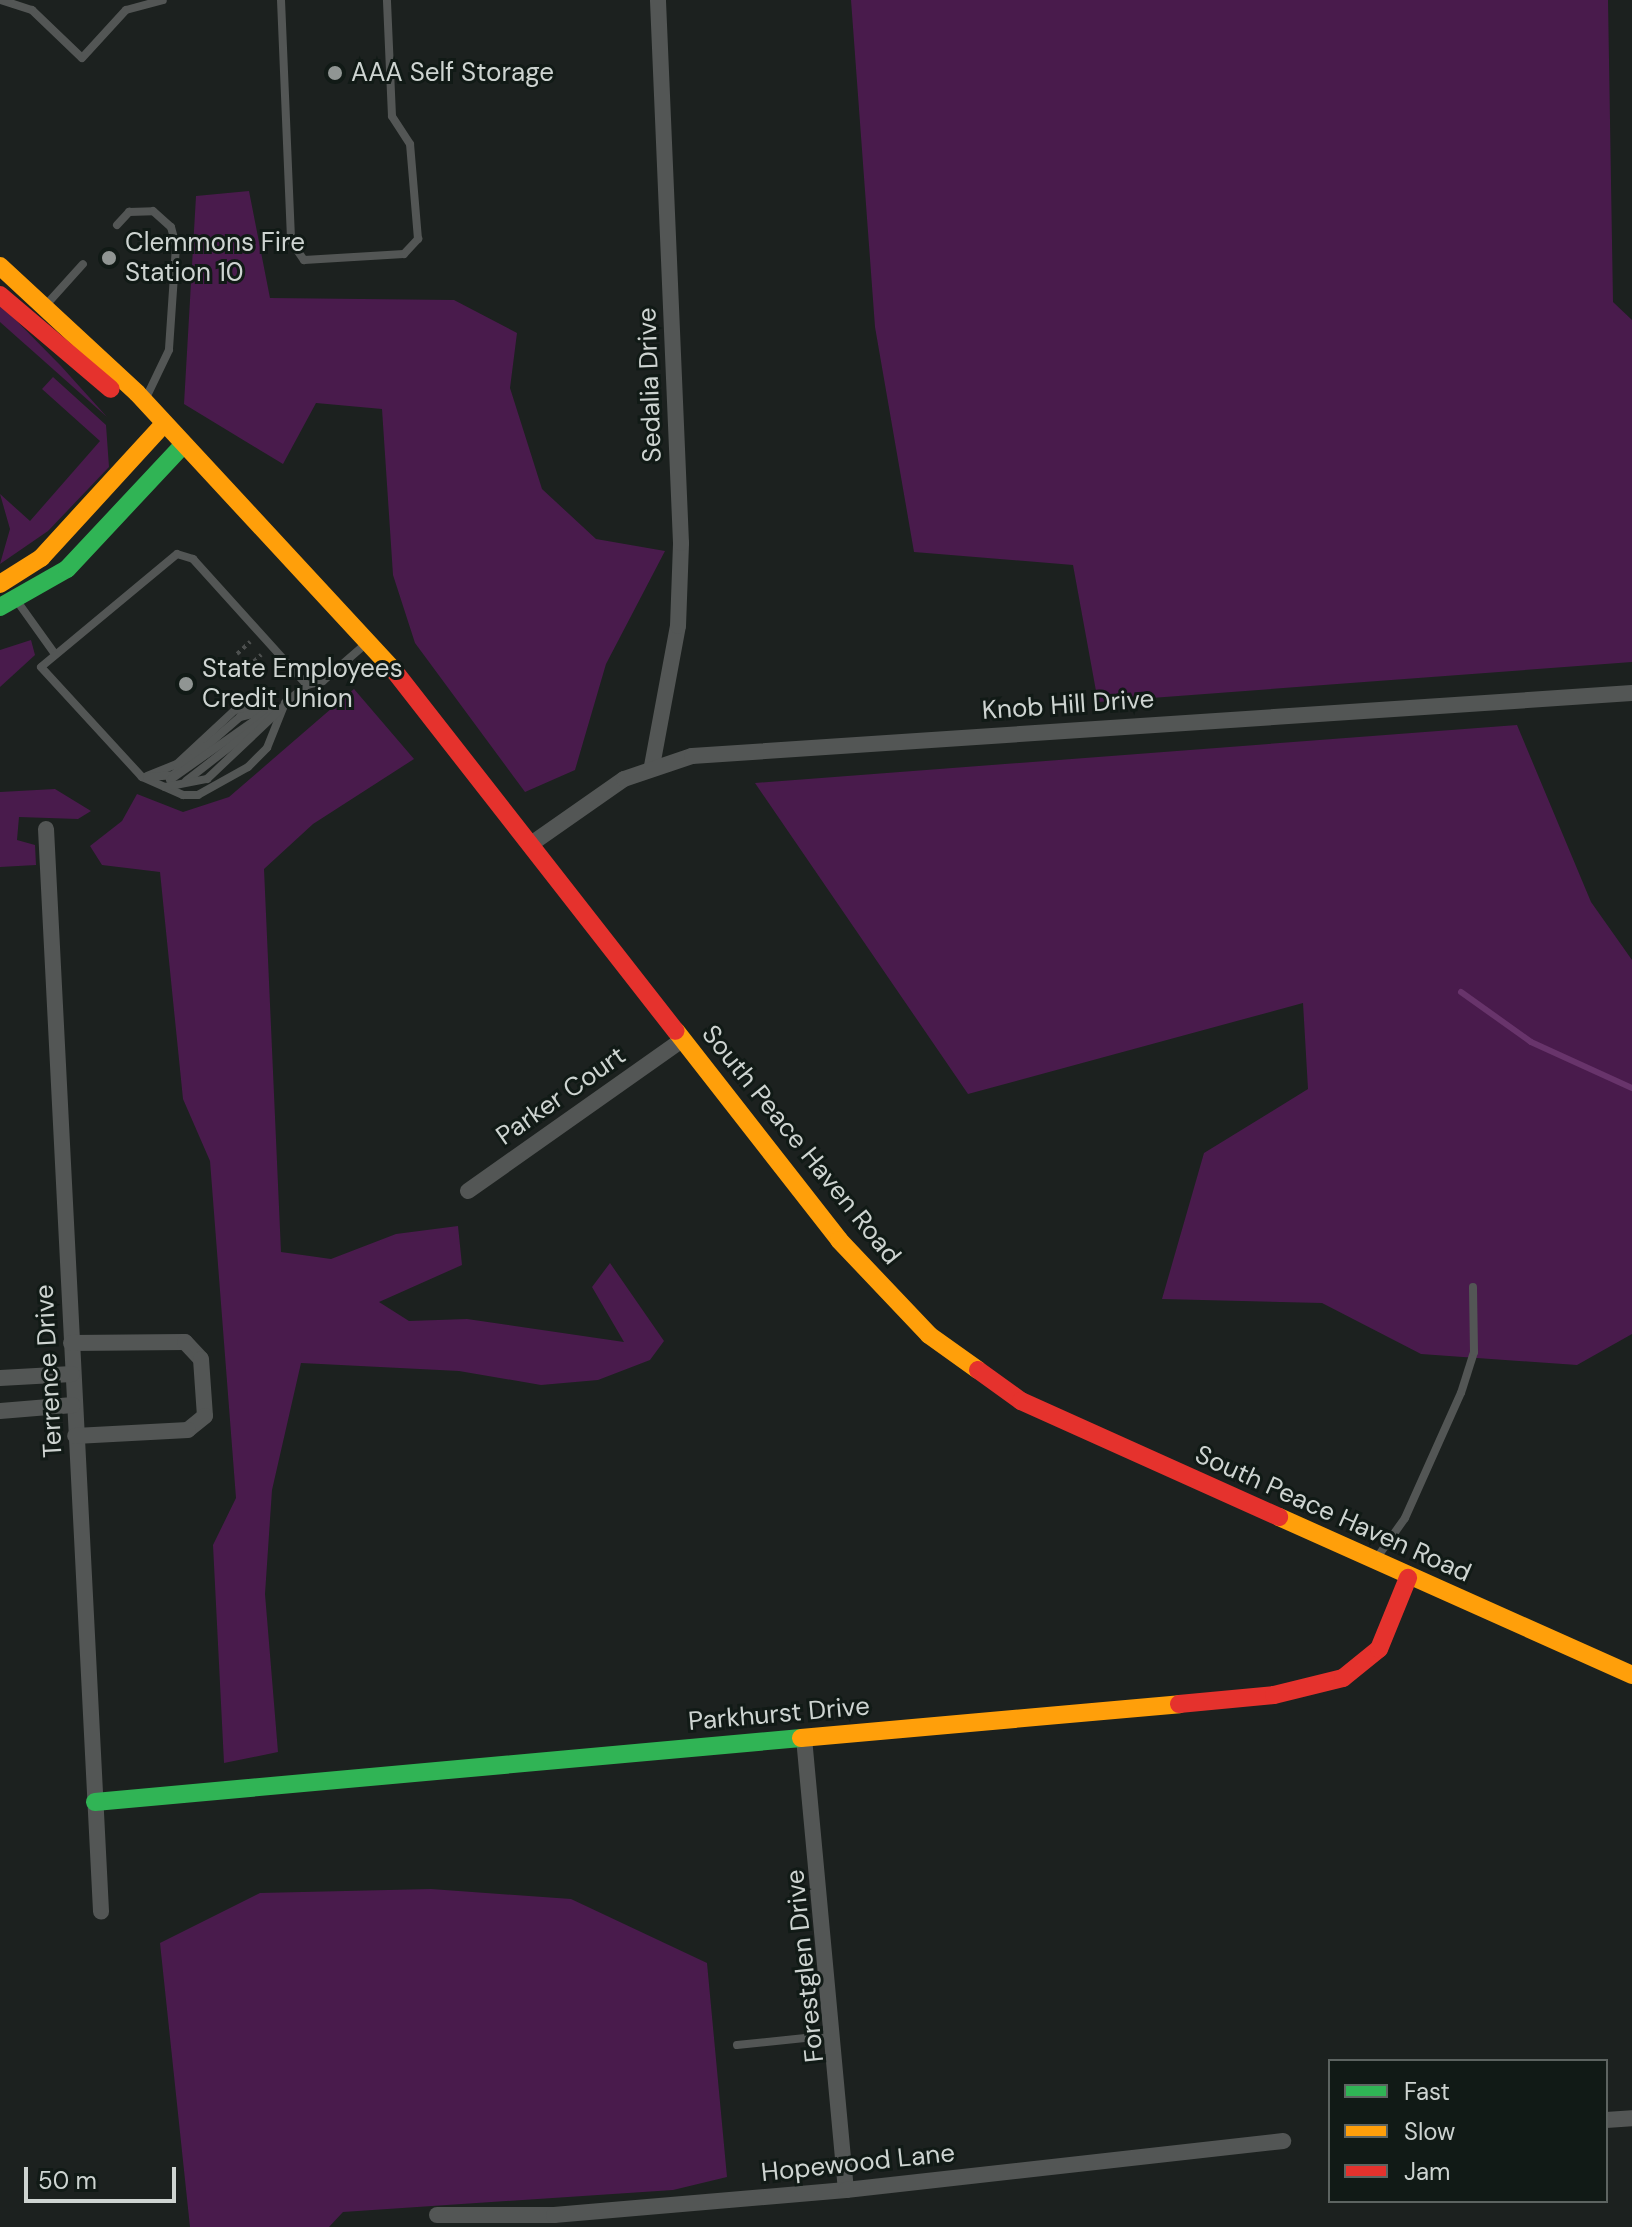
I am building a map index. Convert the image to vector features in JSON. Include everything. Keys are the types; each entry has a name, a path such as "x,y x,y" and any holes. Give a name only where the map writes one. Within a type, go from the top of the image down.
{"main road":[{"name":"South Peace Haven Road","path":"0,266 45,306 370,640 839,1240 929,1335 1021,1401 1408,1578 1632,1675"},
{"name":"South Peace Haven Road","path":"0,295 140,406"},
{"path":"0,584 41,558 162,426"},
{"path":"8,604 67,569 182,446"},
{"name":"Parkhurst Drive","path":"95,1802 1274,1695 1343,1678 1379,1649 1408,1578"}],"street":[{"name":"Sedalia Drive","path":"652,766 678,626 681,543 658,0"},
{"name":"Knob Hill Drive","path":"531,844 652,766 815,745 1632,693"},
{"name":"Terrence Drive","path":"46,829 101,1912"},
{"name":"Parker Court","path":"468,1191 681,1041"},
{"path":"71,1343 185,1342 201,1359 205,1416 188,1430 75,1436"},
{"path":"0,1378 72,1374"},
{"path":"0,1411 73,1405"},
{"name":"Forestglen Drive","path":"804,1738 837,2034 846,2190"},
{"path":"1608,2120 1632,2118"},
{"name":"Hopewood Lane","path":"437,2215 554,2215 846,2190 1283,2141"}],"lane":[{"path":"1,0 32,10 82,58 126,10 163,0"},
{"path":"281,0 291,241 304,260 404,254 418,239 410,144 392,116 387,0"},
{"path":"117,225 141,209 164,217 176,246 169,350 140,406"},
{"path":"31,321 83,264"},
{"path":"285,703 267,748 219,786 183,795 142,777 41,667 170,555 182,554 307,685"},
{"path":"8,604 55,654"},
{"path":"142,777 165,782 189,774 246,722 277,710 307,685 323,681 370,640"},
{"path":"142,777 170,769 235,710 285,703"},
{"path":"142,777 166,787 207,779 259,738 285,703"},
{"path":"1374,1562 1405,1518 1461,1393 1474,1352 1473,1287"},
{"path":"737,2045 837,2034"}],"path":[{"path":"237,654 252,640"},
{"path":"248,667 263,652"}],"shaded area":[{"path":"851,0 1608,0 1613,302 1632,320 1632,662 1098,702 1073,565 914,552 875,327"},
{"path":"249,191 270,298 454,300 517,333 510,388 542,489 596,539 665,551 606,664 575,770 525,792 415,643 393,575 382,409 316,403 283,464 184,404 196,196"},
{"path":"0,304 61,366 107,417 0,322"},
{"path":"53,377 106,425 109,467 48,531 0,564 10,529 0,494 30,521 100,441 42,389"},
{"path":"31,640 35,655 0,687 0,650"},
{"path":"354,689 414,759 313,824 264,869 281,1252 331,1259 396,1234 458,1226 462,1265 379,1302 409,1321 467,1319 624,1342 592,1287 610,1263 664,1341 650,1360 598,1380 541,1385 459,1371 301,1363 272,1490 265,1594 278,1752 224,1763 213,1545 236,1498 210,1161 183,1099 160,872 102,865 90,846 122,821 137,794 183,812 229,797"},
{"path":"1517,725 1591,902 1632,960 1632,1334 1577,1365 1421,1354 1322,1303 1162,1299 1204,1153 1308,1089 1303,1003 968,1094 755,783"},
{"path":"55,789 91,811 78,819 19,817 17,840 35,845 36,865 0,867 0,792"},
{"path":"431,1889 571,1899 707,1963 727,2177 673,2190 343,2212 329,2227 190,2227 160,1943 260,1893"}],"waterway":[{"path":"1461,992 1531,1042 1632,1088"}],"traffic: fast":[{"path":"0,607 67,569 182,446"},
{"path":"95,1802 801,1738"}],"traffic: slow":[{"path":"0,266 137,393 396,673"},
{"path":"0,584 41,558 162,426"},
{"path":"676,1031 839,1240 929,1335 978,1370"},
{"path":"1279,1517 1632,1675"},
{"path":"801,1738 1179,1704"}],"traffic: jam":[{"path":"0,295 111,389"},
{"path":"396,673 676,1031"},
{"path":"978,1370 1021,1401 1279,1517"},
{"path":"1179,1704 1274,1695 1343,1678 1379,1649 1408,1578"}],"place":[{"name":"AAA Self Storage","path":"335,73"},
{"name":"Clemmons Fire Station 10","path":"109,258"},
{"name":"State Employees Credit Union","path":"186,684"}]}
